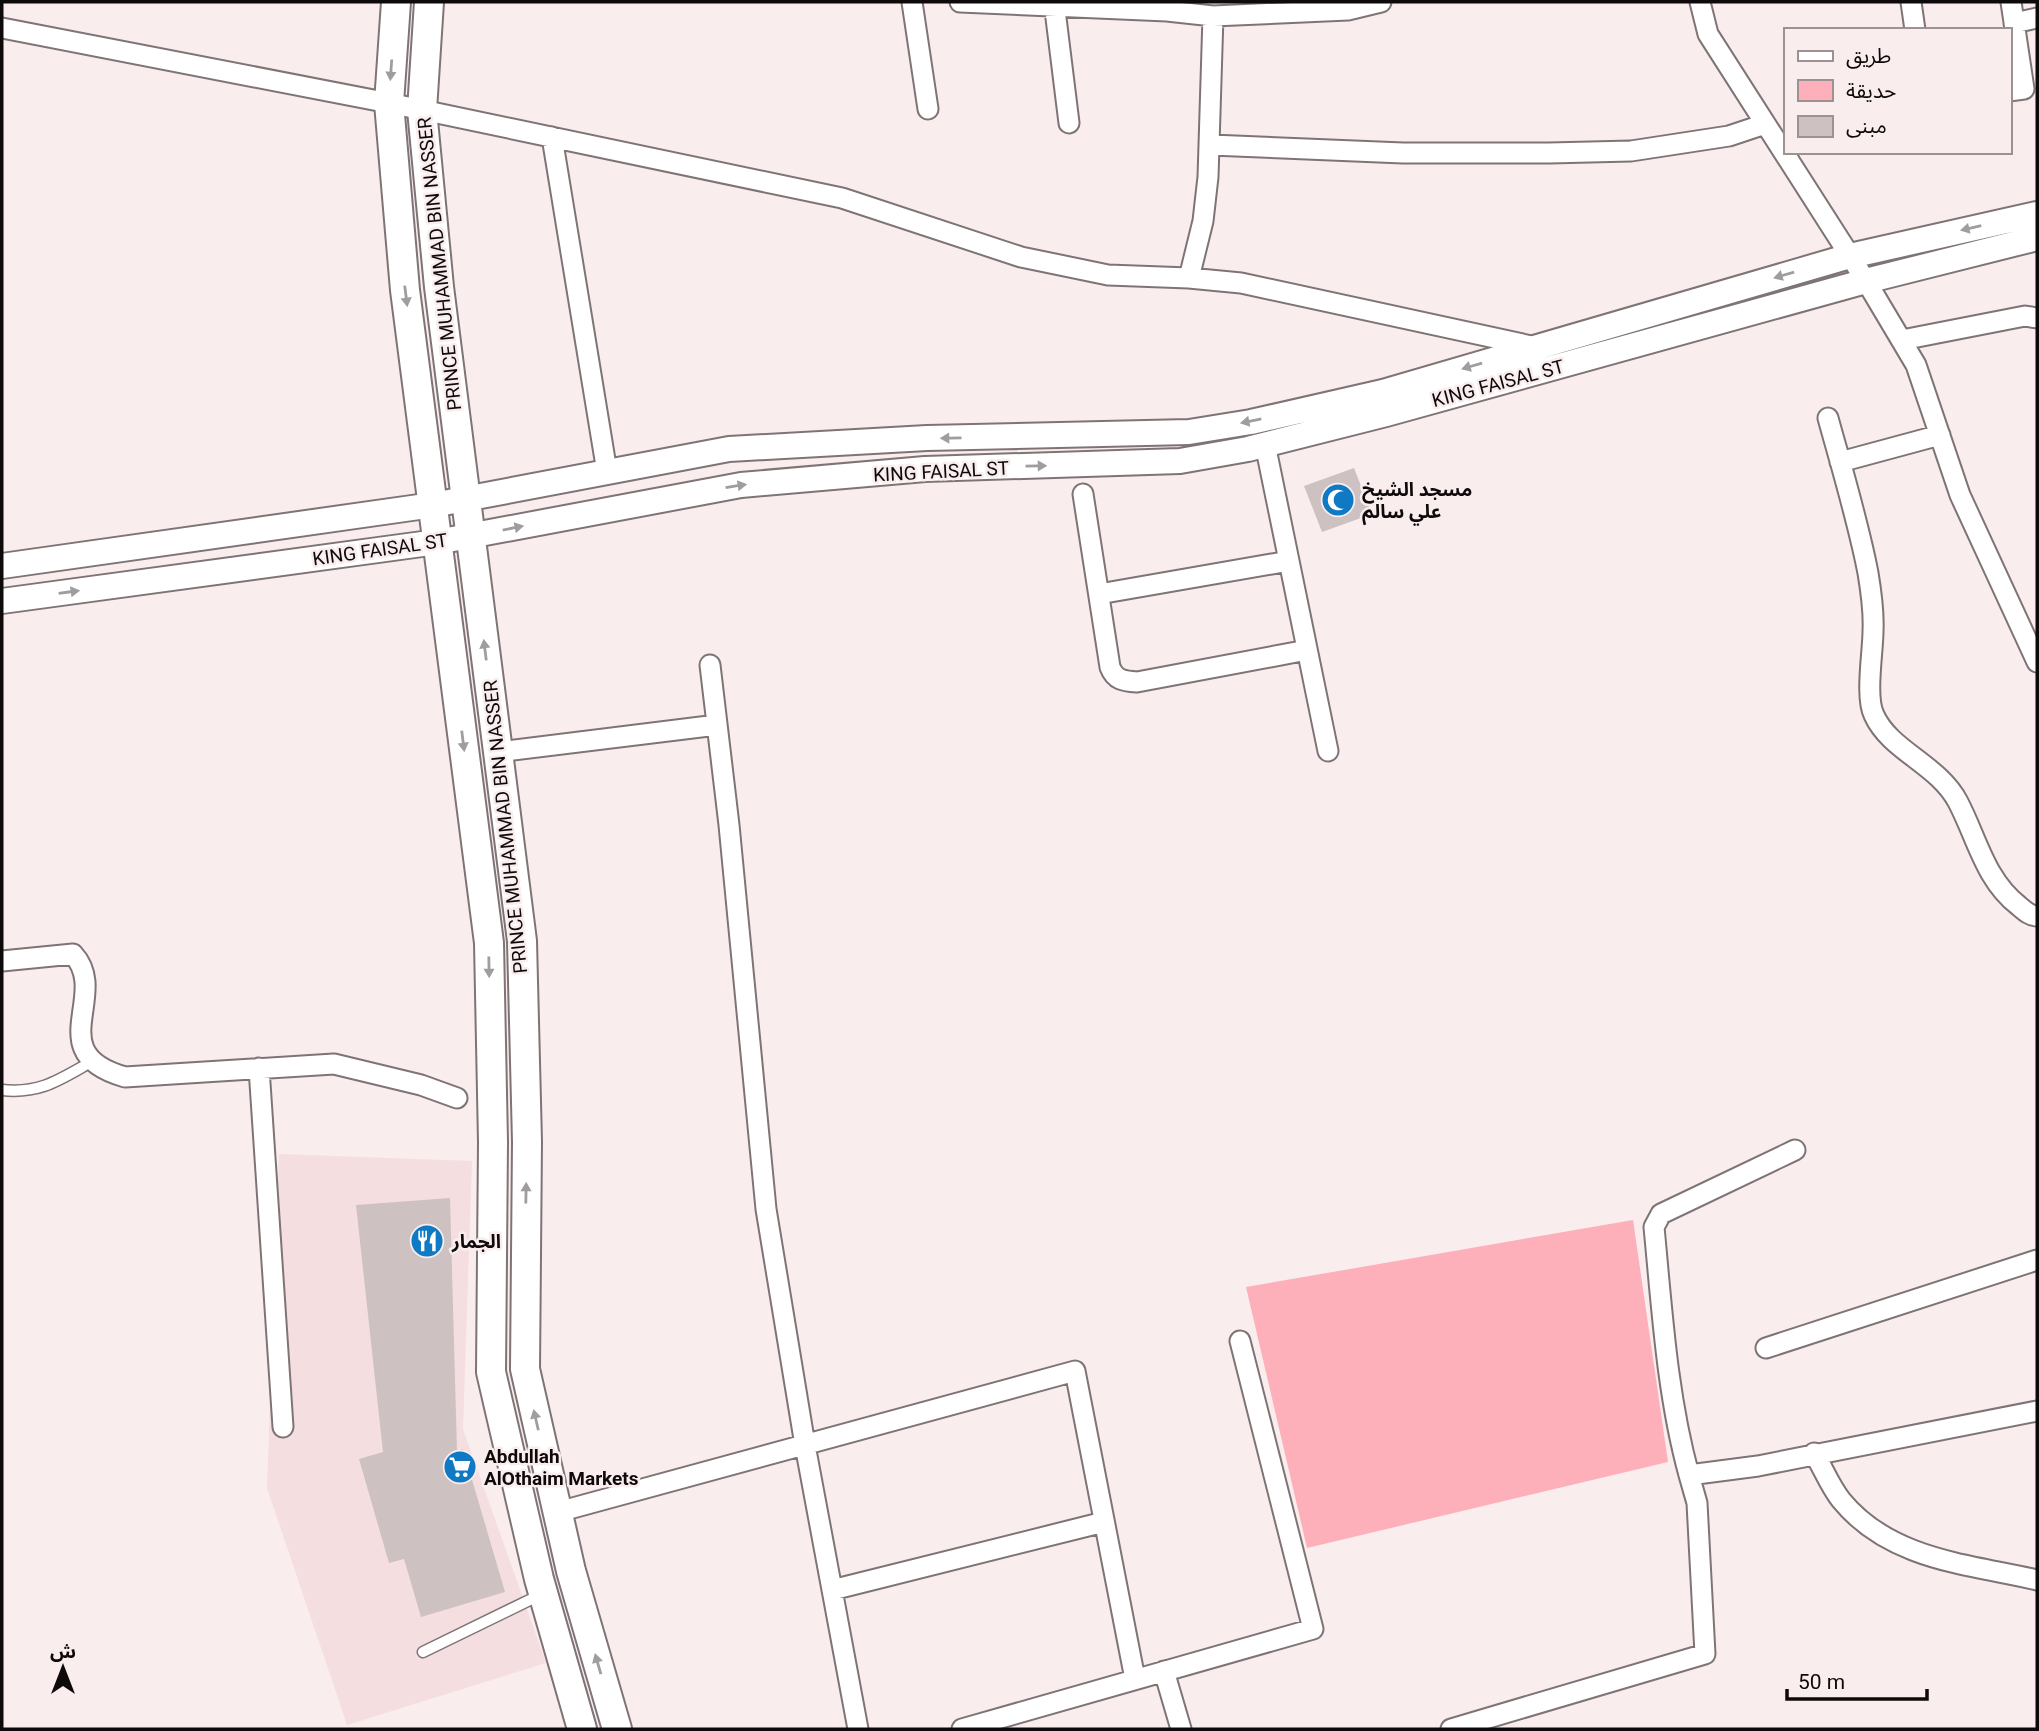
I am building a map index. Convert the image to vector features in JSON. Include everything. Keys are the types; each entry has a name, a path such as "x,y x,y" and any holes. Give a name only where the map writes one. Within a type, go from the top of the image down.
{"main road":[{"name":"PRINCE MUHAMMAD BIN NASSER","path":"396,2 389,103 405,290 489,943 494,1142 491,1373 543,1594 582,1729"},
{"name":"PRINCE MUHAMMAD BIN NASSER","path":"429,2 422,110 439,287 522,941 527,1142 525,1369 571,1571 617,1729"}],"street":[{"path":"912,2 928,109"},
{"path":"960,2 1166,6 1213,16 1381,2"},
{"path":"1700,2 1708,34 1784,147"},
{"path":"1911,2 1915,28"},
{"path":"2011,2 2024,89 2011,91"},
{"path":"1055,4 1069,123"},
{"path":"1189,278 1203,221 1211,145 1213,16"},
{"path":"2014,23 2037,18"},
{"path":"2,29 389,103 842,198 1021,257 1108,275 1241,283 1537,347"},
{"path":"1211,145 1403,153 1632,151 1774,131"},
{"path":"552,137 607,472"},
{"path":"1788,154 1916,365 1960,495 2029,622 2037,662"},
{"name":"KING FAISAL ST","path":"2,566 433,505 729,449 926,438 1189,432 1251,422 1383,392 1850,256 2037,214"},
{"name":"KING FAISAL ST","path":"2,601 437,542 741,485 925,469 1180,461 1265,444 1385,414 1866,281 2037,238"},
{"path":"1902,340 2025,316 2037,318"},
{"path":"1828,418 1868,573 1874,627 1870,683 1873,714 1891,739 1916,756 1944,781 1958,802 1986,866 2000,887 2016,904 2032,916 2037,916"},
{"path":"1839,461 1940,435"},
{"path":"1265,444 1328,751"},
{"path":"1083,494 1110,667 1114,677 1137,682 1307,650"},
{"path":"1098,594 1289,561"},
{"path":"710,665 729,825 766,1209 805,1445 858,1729"},
{"path":"498,752 717,724"},
{"path":"2,961 73,954 82,965 82,1047 91,1062 105,1071 125,1077 334,1064 421,1085 457,1098"},
{"path":"259,1068 283,1427"},
{"path":"1451,1729 1705,1654 1697,1503 1681,1448 1665,1347 1654,1227 1661,1214 1794,1150"},
{"path":"1766,1348 2037,1261"},
{"path":"970,1728 1313,1629 1240,1341"},
{"path":"558,1512 1075,1371 1135,1679"},
{"path":"1689,1475 1758,1466 2037,1411"},
{"path":"1814,1453 1841,1499 1872,1530 1917,1553 2037,1580"},
{"path":"832,1590 1104,1522"},
{"path":"1164,1671 1181,1729"}],"lane":[{"path":"2,1090 22,1092 44,1088 91,1062"},
{"path":"423,1651 543,1594"}],"shaded area":[{"path":"279,1154 472,1161 463,1429 546,1663 347,1725 267,1488"}],"green space":[{"path":"1633,1220 1668,1462 1307,1548 1246,1287"}],"building":[{"name":"مسجد الشيخ علي سالم","path":"1354,468 1372,514 1322,532 1304,486"},
{"path":"450,1198 457,1451 463,1449 505,1592 421,1617 404,1559 389,1563 359,1459 383,1452 356,1205"}],"place":[{"name":"مسجد الشيخ علي سالم","path":"1338,500"},
{"name":"الجمار","path":"427,1241"},
{"name":"Abdullah AlOthaim Markets","path":"460,1467"}]}
